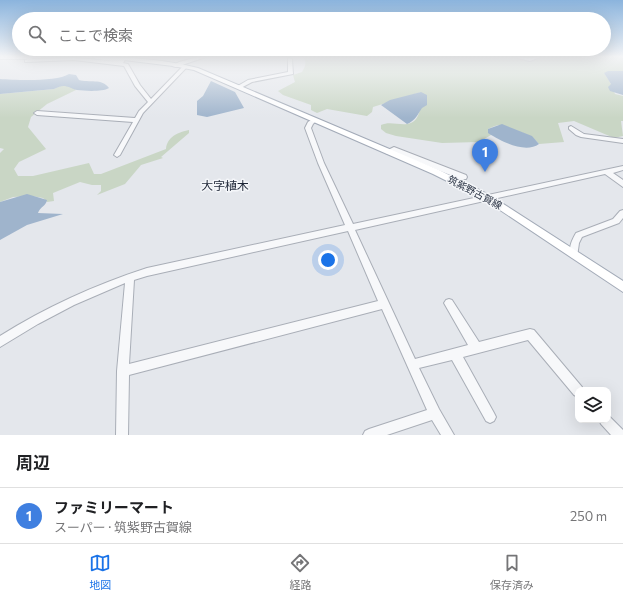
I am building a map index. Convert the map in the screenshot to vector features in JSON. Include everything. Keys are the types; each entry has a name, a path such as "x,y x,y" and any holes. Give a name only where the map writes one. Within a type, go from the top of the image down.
{"main road":[{"name":"筑紫野古賀線","path":"209,77 302,118 314,120"},
{"name":"筑紫野古賀線","path":"211,77 239,87 436,172 488,198 623,286"}],"street":[{"path":"133,77 150,101"},
{"path":"117,155 141,112 150,101 175,77"},
{"path":"239,87 250,81 267,77"},
{"path":"37,113 137,120"},
{"path":"314,120 310,123 308,128 309,135 412,365 435,413 448,435"},
{"path":"571,128 583,136 623,141"},
{"path":"388,152 394,149 463,177"},
{"path":"0,342 64,304 130,277 192,262 623,168"},
{"path":"608,172 623,184"},
{"path":"574,254 575,242 579,235 616,221 623,213"},
{"path":"122,435 123,371 130,277"},
{"path":"449,303 476,348"},
{"path":"123,371 384,304"},
{"path":"412,365 530,334 575,387"},
{"path":"455,354 490,417"},
{"path":"369,435 435,413"},
{"path":"608,423 619,435"}],"green space":[{"path":"294,77 607,77 615,94 623,96 623,121 621,121 623,136 614,138 574,121 558,123 564,142 539,144 528,135 502,125 488,129 488,132 491,135 479,142 442,143 396,136 386,133 381,129 381,125 387,123 407,124 416,120 420,111 421,92 373,107 372,112 367,116 327,109 317,113 311,110 311,105 283,95 278,91 295,82"},
{"path":"60,86 71,86 76,90 47,104 31,117 28,127 46,149 19,162 14,169 18,176 33,176 89,163 94,174 101,174 166,149 168,141 171,138 181,132 189,130 189,133 161,157 163,158 141,165 125,184 97,195 101,191 101,185 92,185 80,182 53,193 54,201 47,202 43,198 32,196 13,197 0,202 0,153 4,149 0,148 0,94 54,89"}],"water":[{"path":"77,77 79,80 83,81 103,83 109,88 98,91 85,91 63,86 54,89 0,94 0,79 26,80"},
{"path":"607,77 623,77 623,95 610,91 608,87 611,84"},
{"path":"211,81 235,92 244,108 207,117 197,115 197,101 203,96"},
{"path":"421,92 427,95 427,105 422,108 418,115 410,123 407,124 381,105 390,100"},
{"path":"502,124 532,136 539,144 527,148 520,147 499,140 488,133 488,129"},
{"path":"27,194 47,200 38,213 63,214 27,225 0,240 0,202"}],"place":[{"name":"ファミリーマート","path":"485,172"}],"district":[{"name":"大字植木","path":"225,186"}]}
